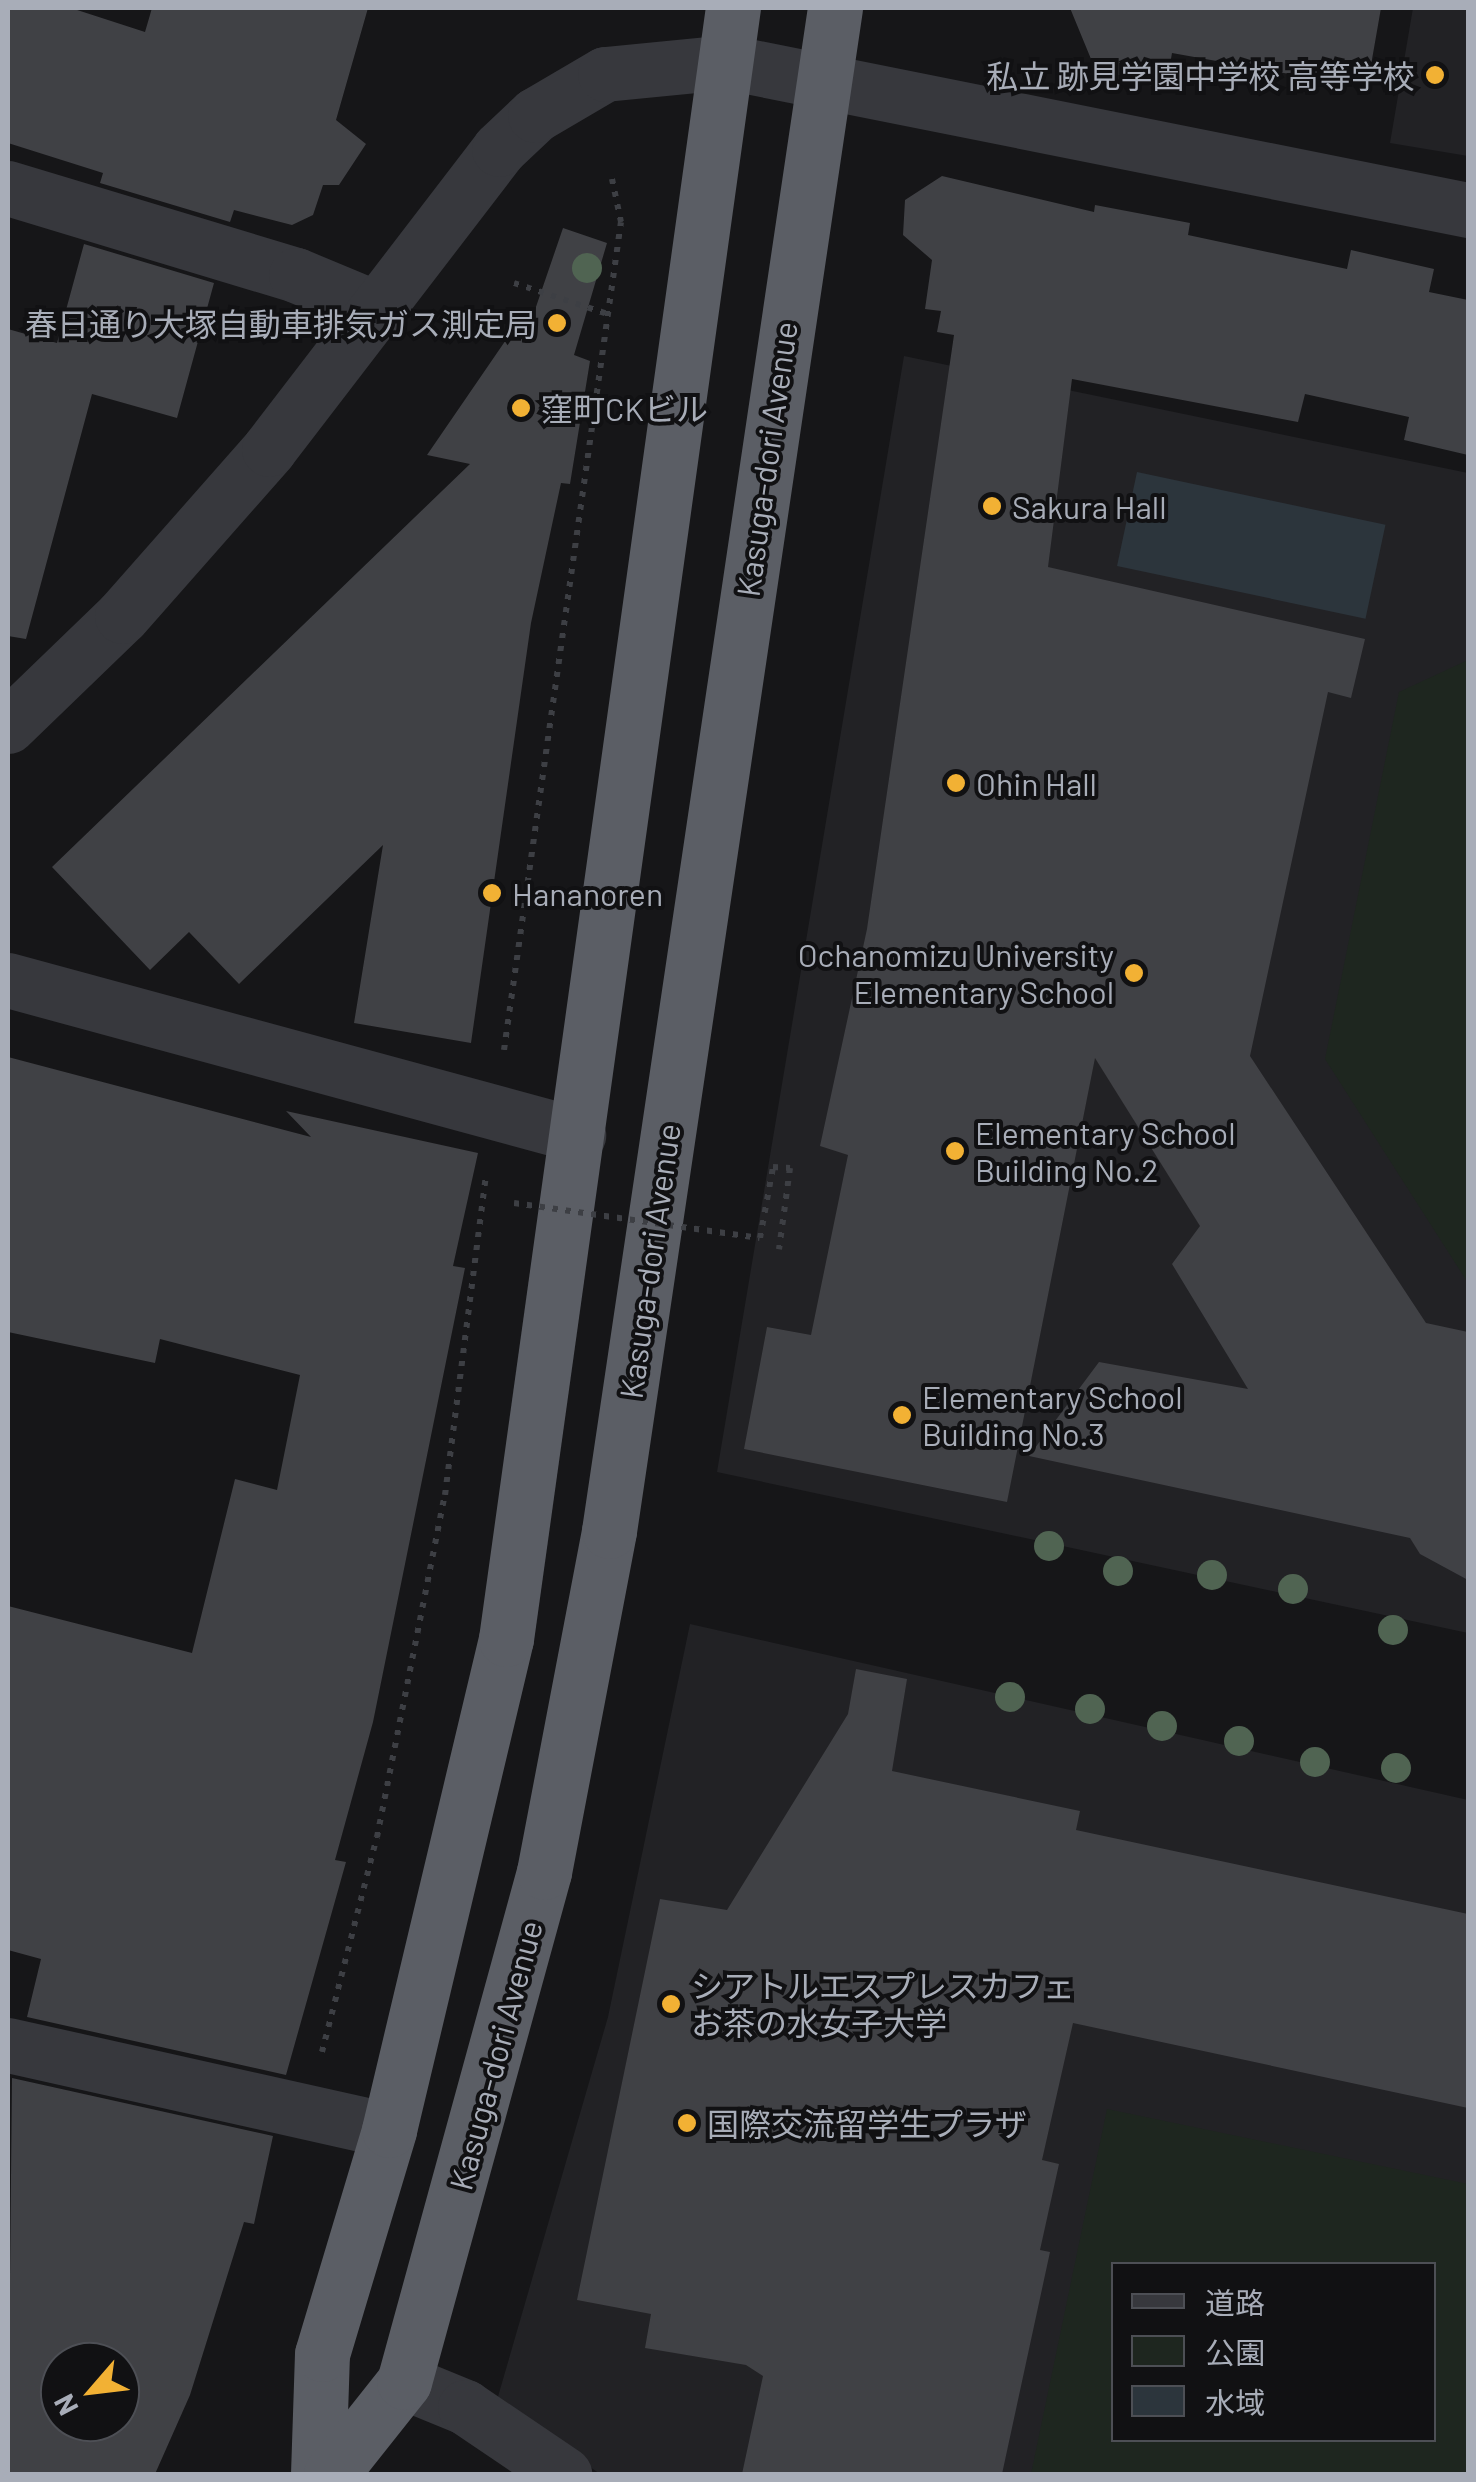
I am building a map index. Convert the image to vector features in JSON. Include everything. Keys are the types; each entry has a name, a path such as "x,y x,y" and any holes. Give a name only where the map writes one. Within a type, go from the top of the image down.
{"highway":[{"path":"318,2474 322,2354 389,2130 506,1639 733,8"},
{"name":"Kasuga-dori Avenue","path":"332,2474 404,2382 544,1872 597,1608 835,8"}],"street":[{"path":"8,726 134,602 378,309 498,149 534,115 606,74 728,62 826,78 1468,210"},
{"path":"8,188 296,275 378,309"},
{"path":"8,980 578,1135"},
{"path":"8,2046 389,2130"},
{"path":"404,2382 465,2407 564,2474"}],"path":[{"path":"514,283 608,314"},
{"path":"514,1202 760,1238 773,1167 790,1168 779,1249"}],"shaded area":[{"name":"私立 跡見学園中学校 高等学校","path":"1413,8 1468,8 1468,156 1390,143"},
{"name":"Ochanomizu University Elementary School","path":"904,356 1468,473 1468,1633 717,1472"},
{"path":"690,1624 1468,1800 1468,2474 600,2474 497,2400 608,2017"}],"green space":[{"path":"1468,660 1468,1283 1325,1059 1399,692"},
{"path":"1107,2109 1468,2184 1468,2474 1031,2474"}],"water":[{"path":"1137,472 1385,525 1365,619 1117,566"}],"building":[{"path":"8,8 71,8 145,32 152,8 368,8 336,120 366,144 339,185 323,185 313,215 292,225 234,210 230,222 100,183 103,173 8,143"},
{"path":"1070,8 1381,8 1367,88 1172,53 1166,88 1098,76"},
{"path":"942,176 1094,212 1095,205 1190,223 1188,235 1347,269 1351,250 1434,269 1429,292 1468,300 1468,455 1404,440 1409,417 1305,394 1298,422 1072,379 1048,567 1365,639 1351,698 1328,692 1250,1056 1426,1323 1468,1332 1468,1580 1420,1554 1410,1538 1029,1456 1099,1362 1248,1389 1172,1264 1200,1226 1095,1058 1007,1502 744,1449 767,1327 811,1335 848,1155 820,1146 867,929 954,335 937,332 941,311 925,309 932,260 903,235 905,200"},
{"path":"563,228 607,243 574,355 590,361 570,484 561,483 531,623 471,1043 354,1023 383,845 239,984 189,932 150,970 52,867 470,464 427,455 512,331 526,336"},
{"path":"84,244 214,283 177,418 92,394 26,639 8,636 8,329 57,343"},
{"path":"8,1057 311,1137 286,1111 478,1153 453,1266 465,1268 373,1722 335,1860 346,1862 286,2075 27,2017 41,1959 8,1950 8,1606 192,1653 235,1479 277,1490 300,1375 160,1339 155,1363 8,1332"},
{"path":"856,1669 907,1679 892,1771 1080,1811 1076,1830 1468,1914 1468,2108 1073,2023 1042,2160 1059,2164 1040,2250 1050,2252 1002,2474 742,2474 763,2376 746,2365 645,2348 651,2314 577,2300 660,1899 727,1910 848,1714"},
{"path":"12,2078 273,2136 254,2224 244,2222 190,2395 155,2474 8,2474"}],"place":[{"name":"私立 跡見学園中学校 高等学校","path":"1435,75"},
{"name":"春日通り大塚自動車排気ガス測定局","path":"557,323"},
{"name":"窪町CKビル","path":"521,408"},
{"name":"Sakura Hall","path":"992,506"},
{"name":"Ohin Hall","path":"956,783"},
{"name":"Hananoren","path":"492,893"},
{"name":"Ochanomizu University Elementary School","path":"1134,973"},
{"name":"Elementary School Building No.2","path":"955,1151"},
{"name":"Elementary School Building No.3","path":"902,1415"},
{"name":"シアトルエスプレスカフェ お茶の水女子大学","path":"671,2004"},
{"name":"国際交流留学生プラザ","path":"687,2123"}]}
